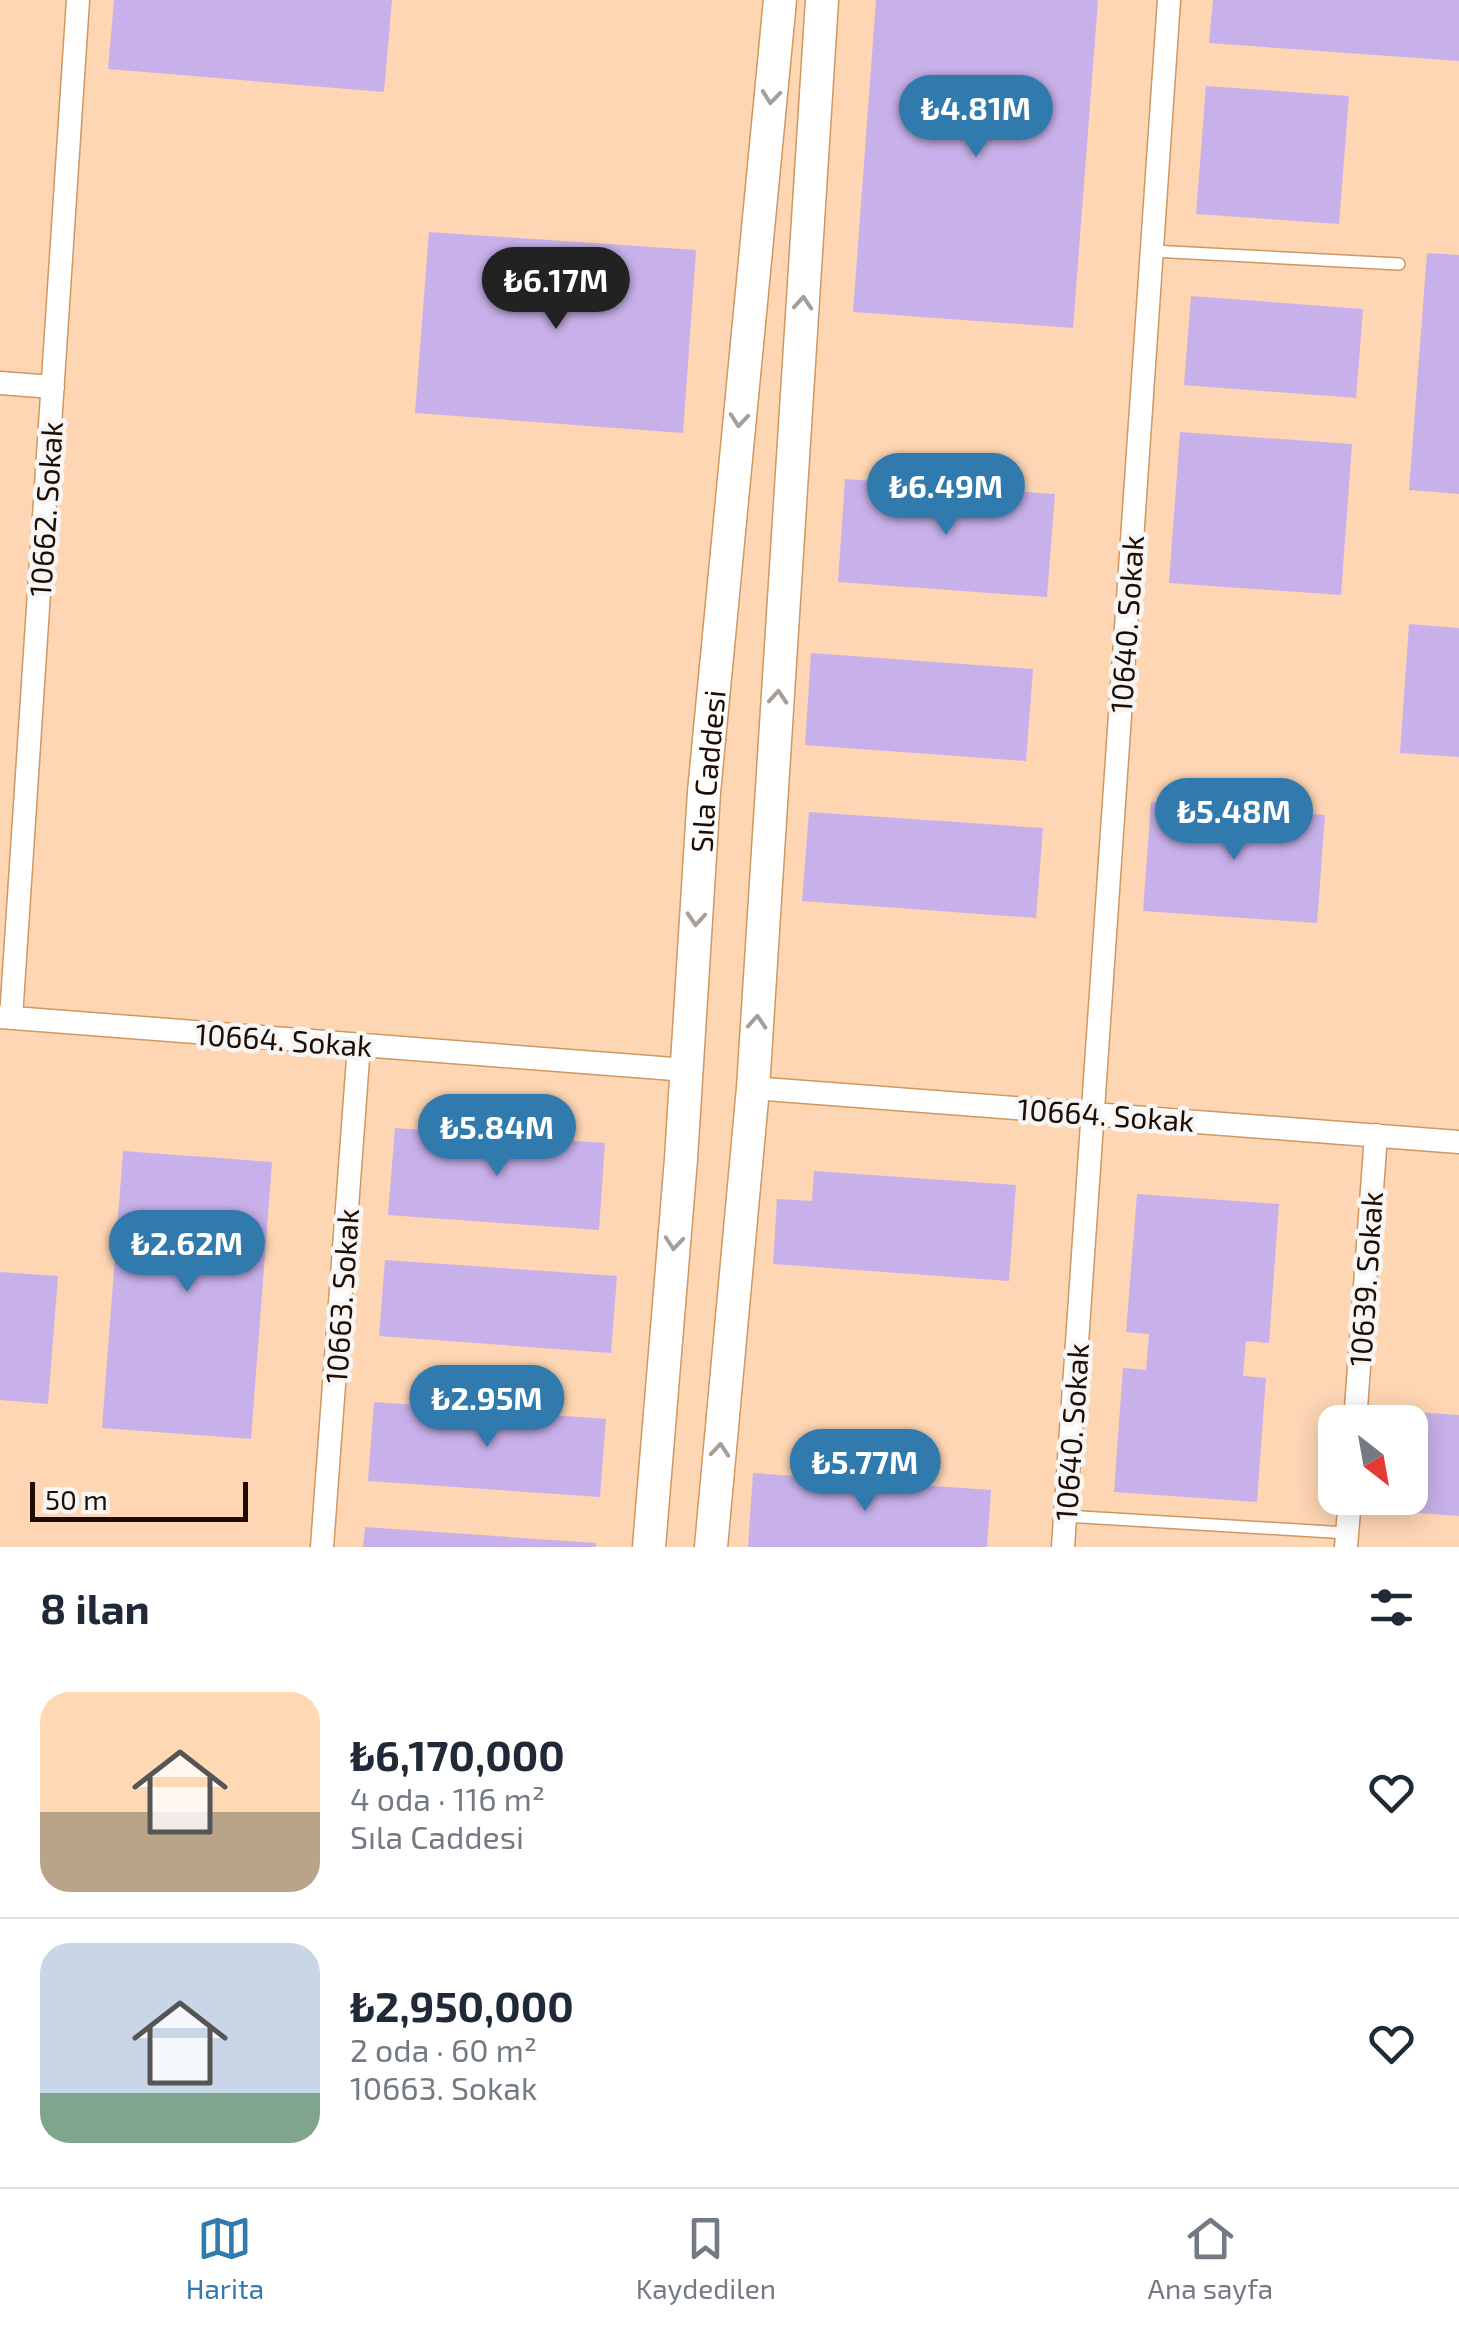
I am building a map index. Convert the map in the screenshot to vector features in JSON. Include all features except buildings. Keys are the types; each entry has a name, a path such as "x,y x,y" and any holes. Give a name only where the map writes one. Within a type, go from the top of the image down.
{"street":[{"name":"10662. Sokak","path":"6,1018 78,0"},
{"name":"Sıla Caddesi","path":"650,1547 704,792 780,0"},
{"path":"711,1547 753,1088 822,0"},
{"name":"10640. Sokak","path":"1063,1547 1169,0"},
{"path":"0,383 53,387"},
{"name":"10664. Sokak","path":"6,1018 687,1070"},
{"name":"10663. Sokak","path":"322,1547 359,1045"},
{"name":"10664. Sokak","path":"753,1088 1459,1142"},
{"name":"10639. Sokak","path":"1356,1405 1376,1135"},
{"path":"1346,1540 1348,1515"}],"lane":[{"path":"1152,250 1399,264"},
{"path":"1065,1516 1346,1540"}],"shaded area":[{"path":"0,0 1459,0 1459,1547 0,1547"}]}
